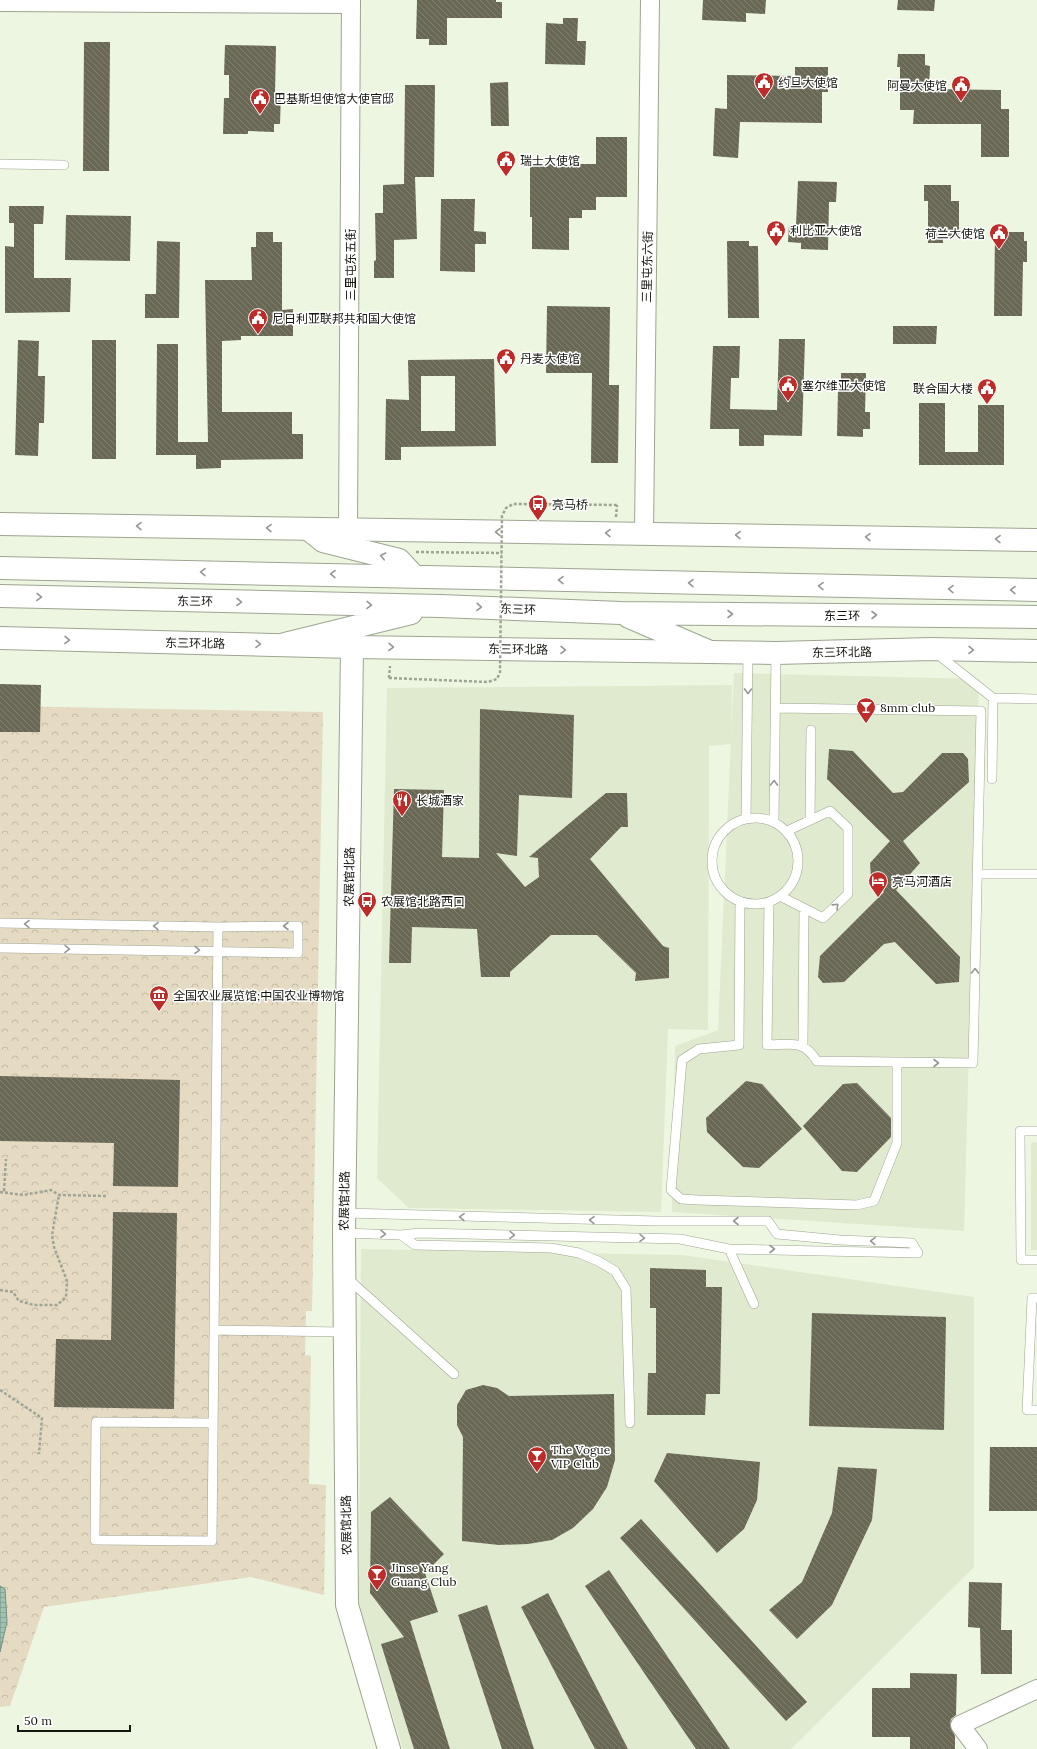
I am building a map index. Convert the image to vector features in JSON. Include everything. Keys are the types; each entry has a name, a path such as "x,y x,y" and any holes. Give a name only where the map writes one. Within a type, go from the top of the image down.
{"main road":[{"path":"0,524 1037,540"},
{"path":"308,529 324,541 400,560 414,576"},
{"path":"0,568 1037,590"},
{"name":"东三环","path":"0,596 440,606 621,613 1037,617"},
{"path":"285,644 440,606"},
{"path":"621,613 708,651"},
{"name":"东三环北路","path":"0,638 285,644 352,647 776,653 931,649 1037,651"},
{"name":"农展馆北路","path":"352,647 343,1332 346,1605 389,1749"}],"street":[{"name":"三里屯东六街","path":"644,534 650,0"},
{"path":"0,2 351,2"},
{"name":"三里屯东五街","path":"348,529 351,2"},
{"path":"978,1749 960,1725 1037,1689"}],"lane":[{"path":"0,164 64,165"},
{"path":"931,649 993,698 1037,699"},
{"path":"746,819 748,652"},
{"path":"774,822 776,653"},
{"path":"992,779 993,698"},
{"path":"769,903 767,1045 803,1046 811,1051 817,1061 897,1064 973,1063 981,711 776,708"},
{"path":"810,820 811,730"},
{"path":"782,896 823,918 848,894 848,828 830,811 787,831"},
{"path":"762,818 774,822 787,831 798,851 799,866 792,886 782,896 769,903 754,905 740,901 728,895 718,884 712,866 714,850 720,837 726,830 746,819 762,818"},
{"path":"977,874 1037,874"},
{"path":"740,901 739,1045 699,1049 682,1060 672,1190 681,1199 857,1205 874,1201 897,1143 897,1064"},
{"path":"803,1046 804,908"},
{"path":"0,923 218,927 298,926 298,953 0,948"},
{"path":"213,1423 96,1422 95,1540 212,1541 218,927"},
{"path":"1037,1131 1020,1132 1021,1260 1037,1260"},
{"path":"344,1223 401,1235 419,1233 680,1239 729,1249 918,1252 912,1242 840,1240 777,1234 768,1221 769,1203"},
{"path":"419,1233 420,1216"},
{"path":"344,1223 420,1216 657,1221 768,1221"},
{"path":"401,1235 415,1244 551,1248 579,1253 598,1261 615,1271 626,1289 630,1423"},
{"path":"729,1249 754,1304"},
{"path":"344,1275 454,1374"},
{"path":"1037,1298 1032,1298 1032,1380 1027,1410 1037,1410"},
{"path":"214,1330 343,1332"}],"path":[{"path":"389,678 488,682 496,679 500,672 502,516 506,508 513,504 617,505"},
{"path":"432,552 502,553"},
{"path":"4,1191 6,1159"},
{"path":"0,1192 4,1191 23,1195 51,1190 59,1195 106,1196"},
{"path":"0,1290 13,1292 19,1301 34,1305 57,1305 66,1297 67,1281 54,1247 52,1235 59,1195"},
{"path":"0,1390 42,1418 39,1454"}],"shaded area":[{"name":"亮马河酒店","path":"734,673 979,679 964,1231 672,1212 675,1046 718,1030"},
{"path":"732,685 731,744 709,746 708,1030 668,1029 661,1212 409,1208 377,1178 387,688"},
{"path":"1037,1142 1037,1250 1031,1250 1031,1143"},
{"path":"361,1249 682,1255 974,1297 974,1567 791,1749 403,1749 359,1606"},
{"path":"0,1586 5,1589 7,1622 0,1652"}],"green space":[{"name":"全国农业展览馆;中国农业博物馆","path":"0,706 323,712 312,1311 306,1311 305,1355 311,1356 309,1484 326,1485 324,1595 251,1577 44,1607 10,1706 0,1707"}],"building":[{"path":"417,0 496,0 496,2 502,2 502,18 447,18 447,45 429,45 429,39 416,39"},
{"path":"703,0 766,0 765,14 746,13 746,22 702,20"},
{"path":"898,0 935,0 934,11 897,10"},
{"path":"563,18 578,18 577,41 586,41 585,65 545,64 546,23 563,24"},
{"path":"84,42 110,42 109,171 83,171"},
{"path":"225,45 276,46 275,94 281,94 280,124 274,124 274,132 248,131 248,134 223,134 224,98 229,98 229,75 224,75"},
{"path":"898,54 925,54 925,65 930,66 929,89 1001,90 1001,109 1009,109 1009,157 981,157 981,124 913,124 914,110 900,110 900,67 897,67"},
{"path":"795,67 828,67 828,92 822,92 822,123 740,122 738,158 713,156 715,108 727,109 727,75 795,76"},
{"path":"508,82 509,126 491,126 490,83"},
{"path":"405,85 435,85 434,177 415,177 417,239 394,240 394,278 374,278 374,261 376,260 375,213 383,213 383,185 404,184"},
{"path":"596,137 627,137 627,197 596,197 596,210 582,210 582,218 569,218 569,250 532,249 532,217 530,217 530,164 596,164"},
{"path":"798,181 837,182 836,202 829,202 828,250 801,249 801,243 788,242 789,225 796,225"},
{"path":"924,185 951,185 951,201 959,201 959,237 943,237 943,243 928,243 928,201 924,201"},
{"path":"441,199 475,199 474,231 486,232 486,244 475,244 475,272 440,271"},
{"path":"9,206 44,206 43,224 34,224 34,278 71,278 70,312 5,313 5,246 14,247 14,223 9,223"},
{"path":"66,215 131,216 130,261 65,260"},
{"path":"256,232 273,232 273,242 282,242 282,310 293,309 293,336 241,336 241,340 222,341 222,412 292,412 292,434 303,434 303,459 221,460 221,468 196,469 196,455 156,455 157,344 178,344 178,442 208,442 205,280 252,280 251,247 256,247"},
{"path":"995,232 1024,232 1024,241 1027,241 1027,262 1023,262 1022,316 994,316"},
{"path":"157,241 180,242 179,318 145,318 145,294 156,294"},
{"path":"727,241 749,241 749,246 758,246 759,318 728,318"},
{"path":"547,306 610,307 609,385 619,385 618,463 591,463 592,373 546,373"},
{"path":"893,326 937,326 936,344 893,344"},
{"path":"779,339 805,339 802,436 764,435 764,446 739,446 739,429 710,429 713,346 740,346 739,378 731,378 730,409 777,410"},
{"path":"18,340 39,341 38,376 45,376 44,423 39,423 38,456 15,455"},
{"path":"92,340 116,340 116,459 92,459"},
{"path":"494,359 496,446 401,447 401,460 385,460 386,399 409,400 408,360","holes":["421,376 455,376 455,431 421,431"]},
{"path":"841,373 866,373 865,412 870,412 870,429 863,429 863,437 837,436 838,389 841,389"},
{"path":"919,403 945,403 945,452 978,452 978,405 1004,405 1004,465 919,465"},
{"path":"0,684 41,685 40,732 0,732"},
{"path":"480,709 574,715 572,798 519,795 517,856 496,853 525,887 539,877 538,858 529,857 606,793 627,793 628,827 621,827 590,859 663,946 669,948 669,978 635,981 636,973 597,935 551,935 510,972 510,977 481,977 477,929 412,927 411,963 389,963 394,789 444,790 442,857 479,858"},
{"path":"829,749 853,751 893,793 903,792 942,753 963,753 968,759 969,782 903,841 920,863 896,890 960,957 959,982 936,984 895,942 884,944 844,982 823,983 818,977 820,956 884,892 871,877 870,863 890,841 827,779"},
{"path":"0,1076 180,1080 178,1187 113,1186 114,1143 0,1141"},
{"path":"746,1081 762,1084 802,1129 759,1168 743,1167 707,1132 706,1118"},
{"path":"857,1083 891,1118 891,1137 857,1172 842,1171 803,1126 843,1084"},
{"path":"113,1212 177,1213 174,1409 54,1407 56,1339 111,1340"},
{"path":"650,1268 706,1270 706,1287 722,1287 720,1394 706,1394 705,1415 647,1415 648,1373 656,1373 656,1308 650,1308"},
{"path":"812,1313 946,1317 944,1430 809,1426"},
{"name":"The Vogue VIP Club","path":"483,1385 497,1388 509,1396 614,1394 615,1460 607,1487 593,1509 573,1528 552,1540 528,1544 499,1545 462,1541 463,1437 457,1425 457,1405 466,1390"},
{"path":"990,1447 1037,1447 1037,1511 989,1511"},
{"path":"667,1453 760,1462 757,1500 744,1529 717,1553 654,1481"},
{"path":"838,1467 877,1469 872,1520 832,1605 797,1639 769,1610 802,1582 832,1513"},
{"path":"390,1497 444,1554 425,1573 438,1612 410,1621 450,1749 414,1749 381,1644 404,1637 370,1593 371,1512"},
{"path":"641,1519 807,1702 786,1721 620,1538"},
{"path":"609,1570 730,1749 696,1749 585,1586"},
{"path":"969,1582 1002,1583 1001,1630 1012,1630 1012,1674 981,1674 980,1628 968,1627"},
{"path":"548,1593 628,1749 595,1749 521,1607"},
{"path":"487,1605 534,1749 502,1749 458,1615"},
{"path":"910,1673 957,1674 956,1715 951,1719 950,1725 955,1736 955,1749 910,1749 910,1737 872,1737 872,1688 910,1688"}],"place":[{"name":"约旦大使馆","path":"764,99"},
{"name":"阿曼大使馆","path":"961,102"},
{"name":"巴基斯坦使馆大使官邸","path":"260,115"},
{"name":"瑞士大使馆","path":"506,177"},
{"name":"利比亚大使馆","path":"776,247"},
{"name":"荷兰大使馆","path":"999,250"},
{"name":"尼日利亚联邦共和国大使馆","path":"258,335"},
{"name":"丹麦大使馆","path":"506,375"},
{"name":"塞尔维亚大使馆","path":"788,402"},
{"name":"联合国大楼","path":"987,405"},
{"name":"亮马桥","path":"538,521"},
{"name":"8mm club","path":"866,724"},
{"name":"长城酒家","path":"402,817"},
{"name":"亮马河酒店","path":"878,898"},
{"name":"农展馆北路西口","path":"367,918"},
{"name":"全国农业展览馆;中国农业博物馆","path":"159,1012"},
{"name":"The Vogue VIP Club","path":"537,1473"},
{"name":"Jinse Yang Guang Club","path":"377,1591"}]}
